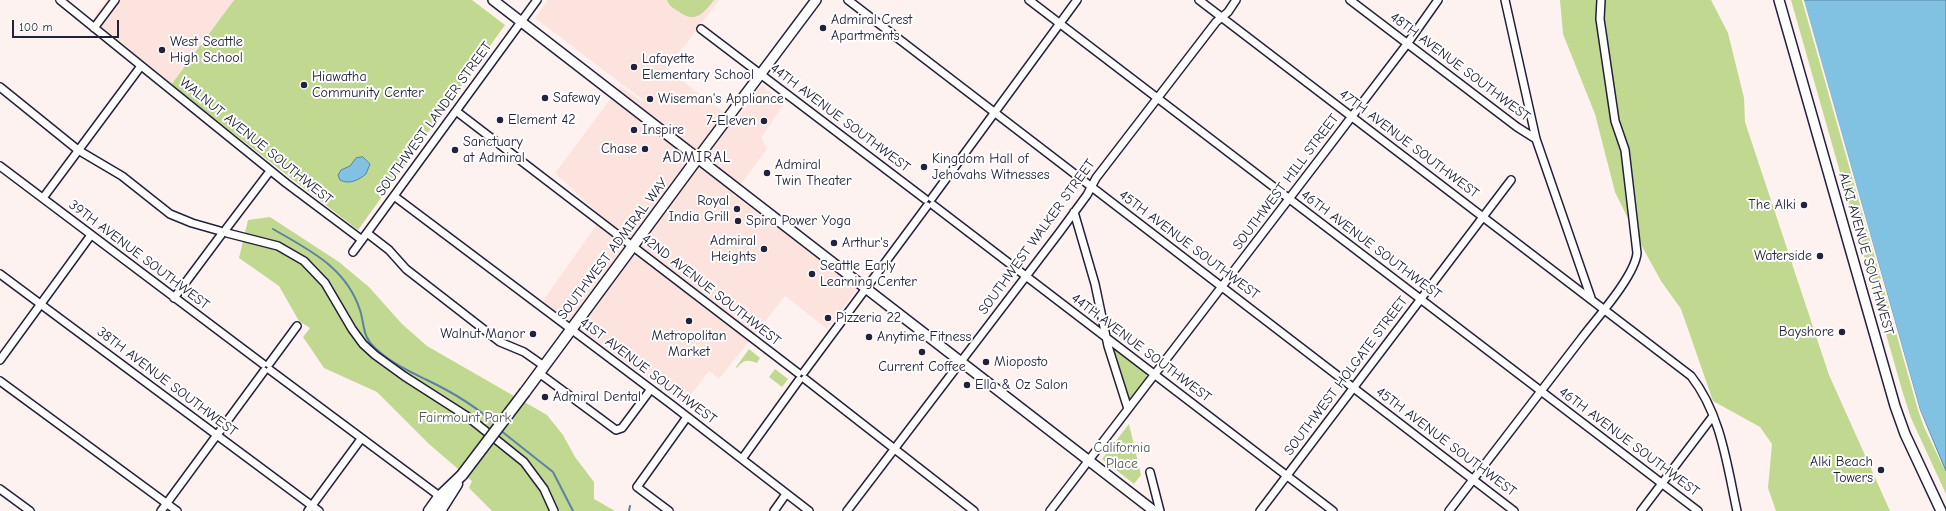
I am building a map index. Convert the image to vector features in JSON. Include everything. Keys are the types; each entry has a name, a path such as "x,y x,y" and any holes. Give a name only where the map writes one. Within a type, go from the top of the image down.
{"main road":[{"path":"493,0 1154,511"},
{"name":"SOUTHWEST ADMIRAL WAY","path":"434,510 542,370 632,246 816,0"},
{"name":"ALKI AVENUE SOUTHWEST","path":"1779,0 1895,406 1905,434 1940,511"}],"street":[{"name":"WALNUT AVENUE SOUTHWEST","path":"60,0 270,171 346,230 362,240"},
{"path":"94,28 115,0"},
{"name":"SOUTHWEST LANDER STREET","path":"353,252 537,0"},
{"name":"45TH AVENUE SOUTHWEST","path":"848,0 1514,511"},
{"name":"46TH AVENUE SOUTHWEST","path":"1029,0 1540,392 1698,511"},
{"path":"742,459 801,376 995,114 1077,0"},
{"name":"47TH AVENUE SOUTHWEST","path":"1199,0 1591,298 1691,376 1699,386 1713,416 1723,446 1737,511"},
{"name":"SOUTHWEST WALKER STREET","path":"847,511 1216,22 1236,0"},
{"name":"48TH AVENUE SOUTHWEST","path":"1350,0 1516,127 1536,139"},
{"name":"SOUTHWEST HILL STREET","path":"1050,511 1407,44 1438,0"},
{"path":"1505,0 1536,139 1591,298"},
{"path":"1449,511 1604,308 1635,265 1637,253 1625,150 1615,121 1600,19 1601,0"},
{"name":"44TH AVENUE SOUTHWEST","path":"701,29 1333,511"},
{"path":"43,198 141,66"},
{"path":"0,87 78,150 122,176 170,214 181,219 224,232 278,246 304,261 325,283 352,329 363,344 375,356 468,417 524,462 544,489 554,511"},
{"name":"42ND AVENUE SOUTHWEST","path":"456,110 974,511"},
{"name":"39TH AVENUE SOUTHWEST","path":"0,166 361,439 443,499"},
{"path":"174,298 270,171"},
{"name":"SOUTHWEST HOLGATE STREET","path":"1260,511 1511,180"},
{"name":"41ST AVENUE SOUTHWEST","path":"394,196 688,417 809,511"},
{"path":"1074,212 1095,284 1107,338 1128,409"},
{"path":"367,233 388,250 406,269 500,342 524,352 542,370 612,429 618,430 651,389"},
{"path":"0,360 91,235"},
{"name":"38TH AVENUE SOUTHWEST","path":"0,274 217,435 310,508 319,511"},
{"path":"160,511 297,326"},
{"path":"0,381 176,511"},
{"path":"1640,511 1713,416"},
{"path":"669,511 637,487 688,417"},
{"path":"310,508 361,439"},
{"path":"1150,472 1160,511"},
{"path":"0,488 30,511"},
{"path":"774,511 786,494"}],"shaded area":[{"name":"West Seattle High School","path":"106,0 234,0 171,85 106,32 94,17"},
{"path":"548,0 719,0 667,69 735,121 762,85 784,104 761,138 767,149 733,195 801,245 857,289 827,329 785,296 719,379 709,371 684,404 542,302 602,217 555,173 620,86 642,101 643,100 535,18"}],"green space":[{"path":"234,0 472,0 505,25 358,230 171,85"},
{"path":"667,0 714,0 698,16 689,17 674,9"},
{"path":"1560,0 1597,0 1597,4 1601,0 1711,0 1728,33 1744,98 1745,122 1829,375 1890,511 1776,511 1768,488 1772,444 1760,427 1713,401 1681,309 1661,281 1615,192 1595,114 1563,34"},
{"path":"1791,0 1804,0 1920,410 1946,471 1946,494 1911,418 1902,390"},
{"name":"Fairmount Park","path":"270,217 339,262 369,287 402,324 427,346 547,415 563,435 575,457 594,482 594,499 615,511 492,511 469,488 472,481 429,444 377,392 324,368 303,337 310,328 299,321 279,286 239,258 248,220"},
{"path":"749,349 760,358 757,363 746,361 741,363 737,368 736,367"},
{"name":"California Place","path":"1114,349 1146,373 1147,379 1130,401"},
{"path":"775,369 788,379 782,387 769,377"},
{"name":"California Place","path":"1129,424 1141,475 1134,484 1102,459"}],"water":[{"path":"1804,0 1946,0 1946,471 1920,410"},
{"path":"363,157 370,164 366,174 350,182 340,180 338,175 341,170 350,166 356,158"}],"pier":[{"path":"1802,0 1804,0 1920,410 1946,473 1924,427 1918,410"}],"waterway":[{"path":"273,229 300,244 325,261 346,282 354,295 360,310 366,335 375,348 400,366 446,389 480,412 496,425"},
{"path":"500,430 553,472 573,511"},
{"path":"629,511 630,506"}],"place":[{"name":"Admiral Crest Apartments","path":"823,28"},
{"name":"West Seattle High School","path":"162,50"},
{"name":"Lafayette Elementary School","path":"634,67"},
{"name":"Hiawatha Community Center","path":"304,85"},
{"name":"Safeway","path":"545,98"},
{"name":"Wiseman's Appliance","path":"650,99"},
{"name":"Element 42","path":"500,120"},
{"name":"7-Eleven","path":"764,121"},
{"name":"Inspire","path":"634,130"},
{"name":"Chase","path":"645,149"},
{"name":"Sanctuary at Admiral","path":"455,150"},
{"name":"Kingdom Hall of Jehovahs Witnesses","path":"924,167"},
{"name":"Admiral Twin Theater","path":"767,173"},
{"name":"The Alki","path":"1804,205"},
{"name":"Royal India Grill","path":"737,209"},
{"name":"Spira Power Yoga","path":"738,221"},
{"name":"Arthur's","path":"834,243"},
{"name":"Admiral Heights","path":"764,249"},
{"name":"Waterside","path":"1820,256"},
{"name":"Seattle Early Learning Center","path":"812,274"},
{"name":"Pizzeria 22","path":"828,318"},
{"name":"Metropolitan Market","path":"689,321"},
{"name":"Bayshore","path":"1842,332"},
{"name":"Walnut Manor","path":"533,334"},
{"name":"Anytime Fitness","path":"869,337"},
{"name":"Current Coffee","path":"922,352"},
{"name":"Mioposto","path":"986,362"},
{"name":"Ella & Oz Salon","path":"967,385"},
{"name":"Admiral Dental","path":"545,397"},
{"name":"Alki Beach Towers","path":"1881,470"}],"district":[{"name":"ADMIRAL","path":"697,158"}]}
